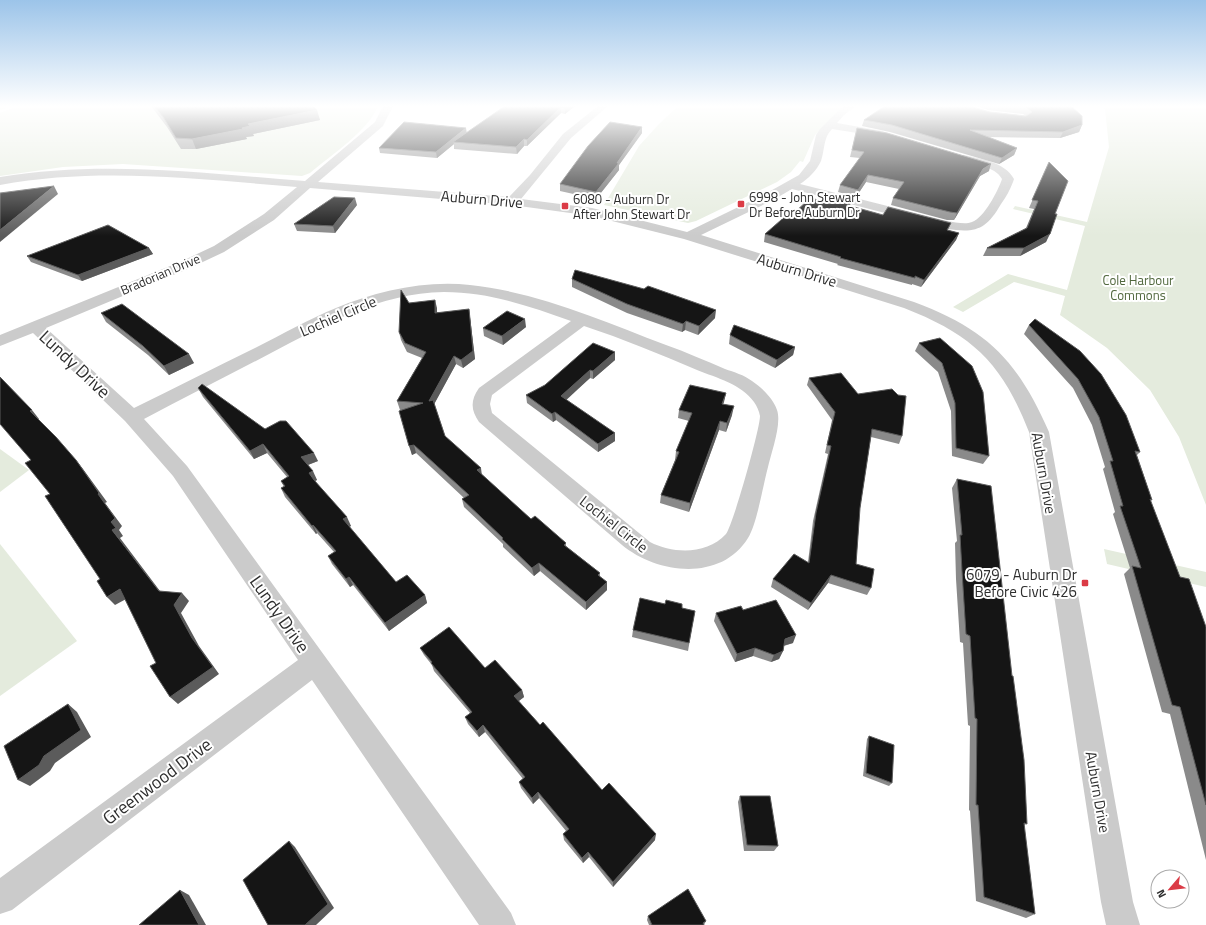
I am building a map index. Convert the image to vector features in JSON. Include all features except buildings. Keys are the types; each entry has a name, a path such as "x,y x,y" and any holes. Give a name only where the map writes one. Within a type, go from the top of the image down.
{"street":[{"name":"Bradorian Drive","path":"0,341 185,265 219,249 269,217 348,149"},
{"path":"512,201 556,149"},
{"path":"689,236 791,185 803,177 815,161 818,149"},
{"path":"791,185 947,225 961,227 976,226 987,218 1007,184 1008,177 1005,173 996,168 954,155"},
{"name":"Auburn Drive","path":"0,181 55,174 128,172 512,201 592,212 689,236 909,305 936,315 961,328 982,344 1002,364 1021,390 1039,432 1117,902 1123,925"},
{"name":"Lochiel Circle","path":"132,417 340,312 385,296 443,288 468,289 520,298 582,320 668,351 735,379 749,387 764,403 769,417 766,437 740,532 723,550 710,556 683,560 669,559 646,550 563,484 489,421 483,414 481,402 485,392 582,320"},
{"name":"Lundy Drive","path":"34,326 132,417 180,471 499,925"},
{"name":"Greenwood Drive","path":"0,898 314,663"}],"green space":[{"path":"0,149 340,149 310,173 302,176 123,164 63,167 0,176"},
{"path":"637,149 809,149 803,162 800,161 791,172 777,182 696,221 688,223 604,205"},
{"name":"Cole Harbour Commons","path":"1108,149 1206,149 1206,505 1179,437 1150,390 1107,348 1060,315 1065,296 1014,282 963,312 953,307 1008,274 1067,290 1085,226 1013,209 1015,206 1087,222"},
{"path":"0,449 29,470 0,492"},
{"path":"0,544 77,641 0,696"},
{"path":"1104,549 1206,572 1206,587 1107,564"}],"place":[{"name":"6998 - John Stewart Dr Before Auburn Dr","path":"741,204"},
{"name":"6080 - Auburn Dr After John Stewart Dr","path":"565,206"},
{"name":"6079 - Auburn Dr Before Civic 426","path":"1085,583"}]}
